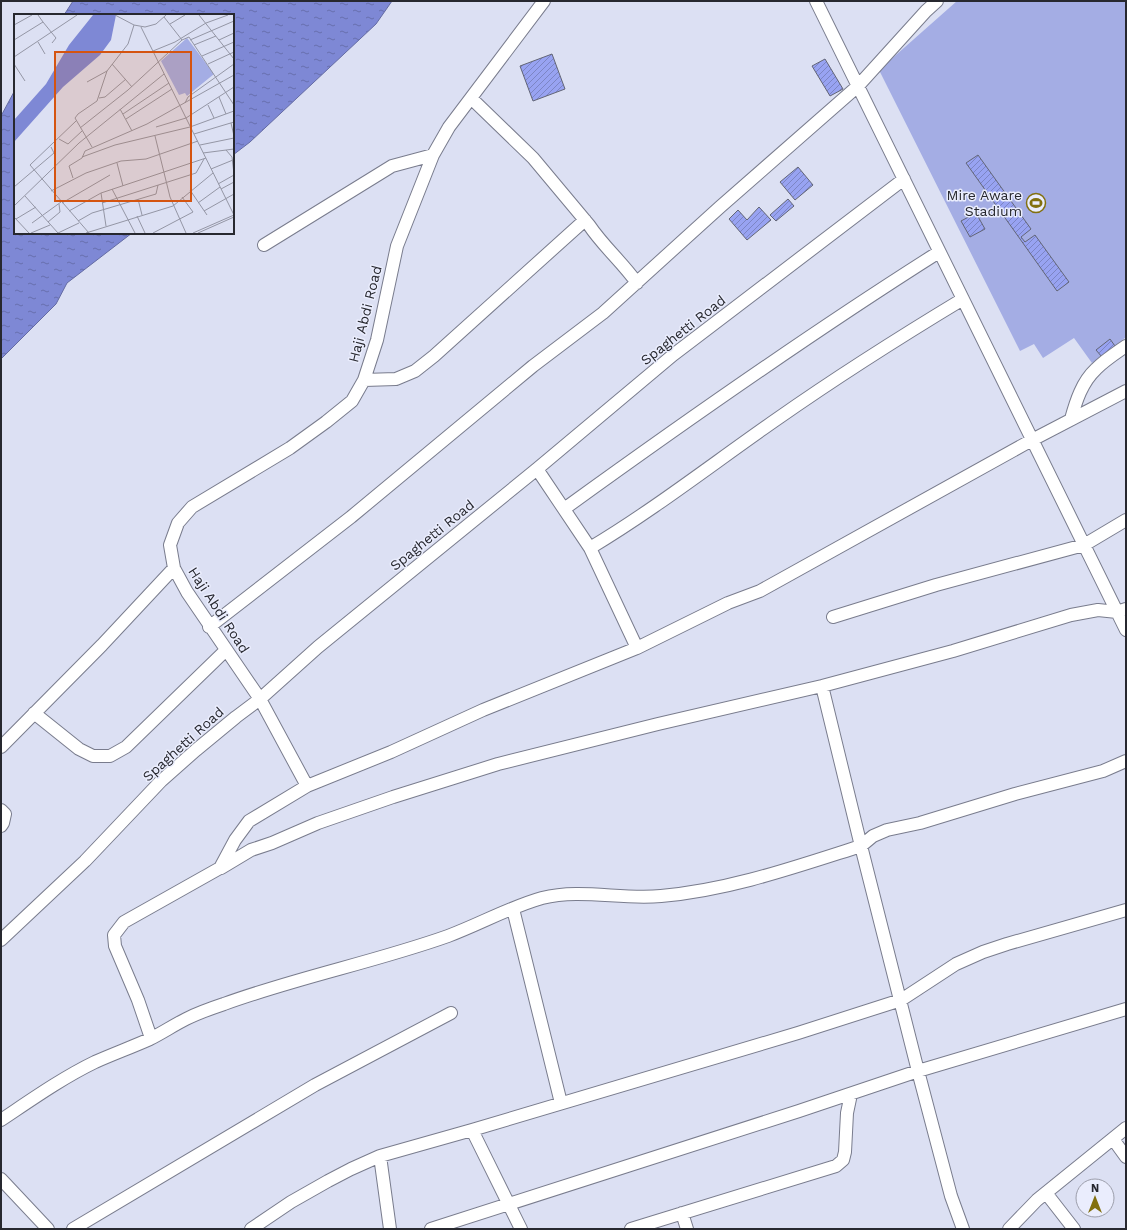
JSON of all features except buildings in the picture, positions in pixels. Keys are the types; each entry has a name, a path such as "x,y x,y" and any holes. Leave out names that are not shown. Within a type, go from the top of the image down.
{"street":[{"name":"Haji Abdi Road","path":"307,786 260,699 186,592 174,568 170,545 178,523 192,506 290,448 352,401 364,380 377,340 396,246 433,155 449,127 544,1"},
{"path":"816,1 1084,545 1121,610 1126,630"},
{"path":"210,627 351,517 527,371 603,313 720,207 858,86 926,11 937,1"},
{"path":"471,98 533,158 597,236 629,271 637,283"},
{"path":"264,245 392,166 433,155"},
{"name":"Spaghetti Road","path":"1,940 85,861 161,781 196,750 260,699 324,642 537,469 673,355 904,179"},
{"path":"364,380 396,379 415,371 434,356 584,220"},
{"path":"564,508 791,349 939,252"},
{"path":"590,548 622,529 778,418 901,337 963,299"},
{"path":"1071,419 1079,394 1086,380 1095,370 1126,346"},
{"path":"220,868 249,820 307,786 390,752 483,710 637,648 728,603 760,591 1032,440 1126,391"},
{"path":"537,469 590,548 637,648"},
{"path":"833,617 936,585 1084,545 1126,520"},
{"path":"1,747 102,645 174,568"},
{"path":"151,1038 138,1000 115,946 114,935 124,922 251,850 272,843 318,823 393,797 498,764 658,724 822,686 953,651 1071,615 1098,610 1121,610"},
{"path":"34,713 79,749 93,756 110,756 126,747 226,650"},
{"path":"822,686 918,1071 951,1196 963,1229"},
{"path":"1,1120 94,1062 151,1038 186,1019 224,1004 281,985 448,936 543,898 573,894 594,894 623,897 658,897 692,893 755,879 861,846 873,836 887,830 920,823 994,800 1103,771 1126,761"},
{"path":"1,810 5,814 1,826"},
{"path":"513,909 561,1103"},
{"path":"251,1229 291,1202 328,1181 350,1169 380,1156 798,1033 901,1000 956,964 984,952 1126,910"},
{"path":"431,1229 851,1094 918,1071 1126,1009"},
{"path":"73,1229 315,1085 451,1013"},
{"path":"631,1229 840,1164 843,1160 845,1152 847,1113 851,1094"},
{"path":"1009,1229 1037,1200 1126,1128"},
{"path":"472,1130 521,1229"},
{"path":"1113,1138 1126,1157"},
{"path":"380,1156 390,1229"},
{"path":"1,1179 48,1229"},
{"path":"1046,1194 1074,1229"},
{"path":"682,1213 687,1229"}],"shaded area":[{"name":"Mire Aware Stadium","path":"957,1 1126,1 1126,337 1102,357 1092,363 1074,338 1043,358 1034,344 1020,351 879,70"}],"water":[{"path":"73,1 392,1 376,24 250,142 234,154 234,14 65,14"},
{"path":"14,92 14,234 131,234 67,283 56,304 1,359 1,116"}],"place":[{"name":"Mire Aware Stadium","path":"1036,203"}]}
